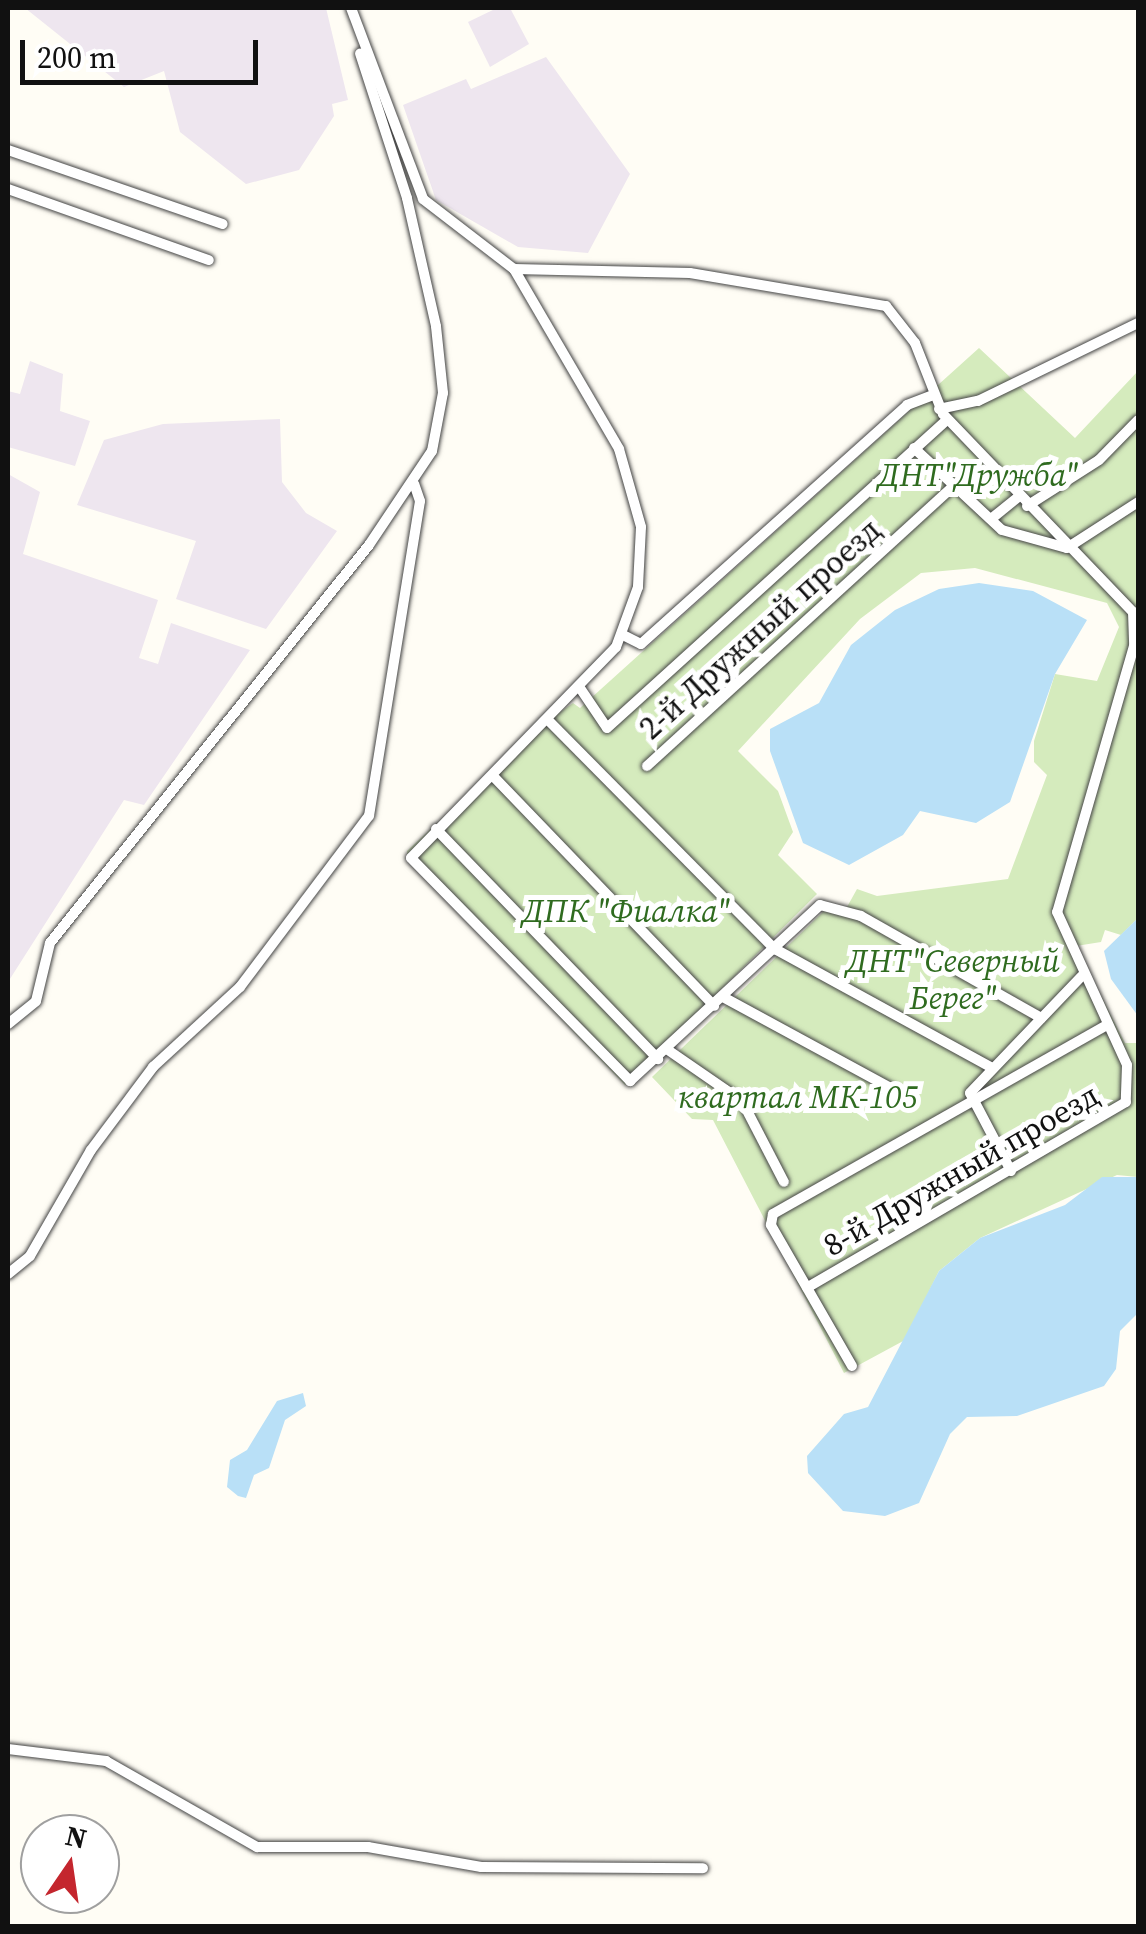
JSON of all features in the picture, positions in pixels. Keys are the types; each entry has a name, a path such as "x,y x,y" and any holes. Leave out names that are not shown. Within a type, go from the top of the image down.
{"street":[{"path":"8,1024 36,1001 50,943 414,484 440,425 441,358 407,198 350,8"},
{"path":"358,42 427,206 514,269 634,488 642,558 623,635 550,722 436,829 411,858 626,1079 637,1079 820,906 861,916 1041,1018"},
{"path":"8,150 223,224"},
{"path":"8,188 210,260"},
{"path":"514,269 690,273 876,301 915,342 933,395 947,420 1068,548 1130,605 1134,646 1057,904 1082,976 1106,1025 773,1214 771,1224 852,1366"},
{"path":"939,409 988,396 1138,323"},
{"path":"623,635 641,644 907,405 933,395"},
{"path":"580,688 606,728 947,420"},
{"path":"991,519 1099,460 1138,420"},
{"path":"914,448 951,488 1007,532 1068,548 1138,502"},
{"path":"8,1274 30,1256 92,1150 154,1067 240,987 370,816 420,502 414,484"},
{"name":"2-й Дружный проезд","path":"647,766 951,488"},
{"path":"550,722 775,949 992,1068"},
{"path":"492,776 714,1006"},
{"path":"436,829 658,1059"},
{"path":"1010,1171 971,1102 972,1089 1082,976"},
{"path":"723,997 900,1092"},
{"name":"8-й Дружный проезд","path":"807,1288 1119,1108 1130,1087 1106,1025"},
{"path":"668,1050 742,1101 784,1182"},
{"path":"8,1749 106,1760 257,1848 368,1848 481,1867 703,1868"}],"shaded area":[{"path":"25,8 326,8 348,100 332,104 334,116 299,170 246,184 180,132 164,71 124,87"},
{"path":"497,8 510,8 529,44 490,67 468,22"},
{"path":"546,57 630,174 588,253 518,247 436,200 403,105 466,79 471,89"},
{"path":"30,361 63,374 60,411 90,421 75,466 8,447 8,391 20,394"},
{"path":"280,419 282,482 306,513 337,531 266,629 176,599 196,541 77,505 104,440 163,424"},
{"path":"8,474 40,492 23,554 158,600 139,658 158,664 171,623 250,650 144,805 124,800 8,982"}],"green space":[{"path":"979,348 1075,438 1138,371 1138,918 1121,935 1105,930 1101,942 1076,946 1125,1043 1138,1043 1138,1177 1117,1175 980,1238 939,1271 905,1340 844,1373 713,1120 692,1119 652,1077 825,910 842,916 857,889 877,896 1008,879 1047,775 1034,762 1034,741 1055,674 1097,681 1119,627 1107,603 975,568 921,573 860,619 738,751 778,791 793,832 778,855 817,894 625,1085 407,859 407,851 546,722 573,703 580,708"}],"water":[{"path":"979,583 1033,591 1087,620 1055,674 1010,802 976,823 920,811 903,835 849,865 803,843 770,751 770,729 819,703 851,645 895,610 939,589"},
{"path":"1138,918 1138,1016 1111,979 1104,951"},
{"path":"1102,1177 1138,1177 1138,1313 1120,1331 1116,1369 1104,1386 1017,1416 967,1417 950,1434 919,1503 885,1516 843,1511 808,1473 807,1456 844,1414 868,1407 939,1271 980,1238 1065,1205"},
{"path":"303,1393 306,1406 285,1420 269,1468 254,1475 246,1498 238,1496 227,1487 230,1460 247,1450 277,1401"}],"park label":[{"name":"ДНТ\"Дружба\"","path":"978,475"},
{"name":"ДПК \"Фиалка\"","path":"626,911"},
{"name":"ДНТ\"Северный Берег\"","path":"953,980"},
{"name":"квартал МК-105","path":"798,1097"}]}
